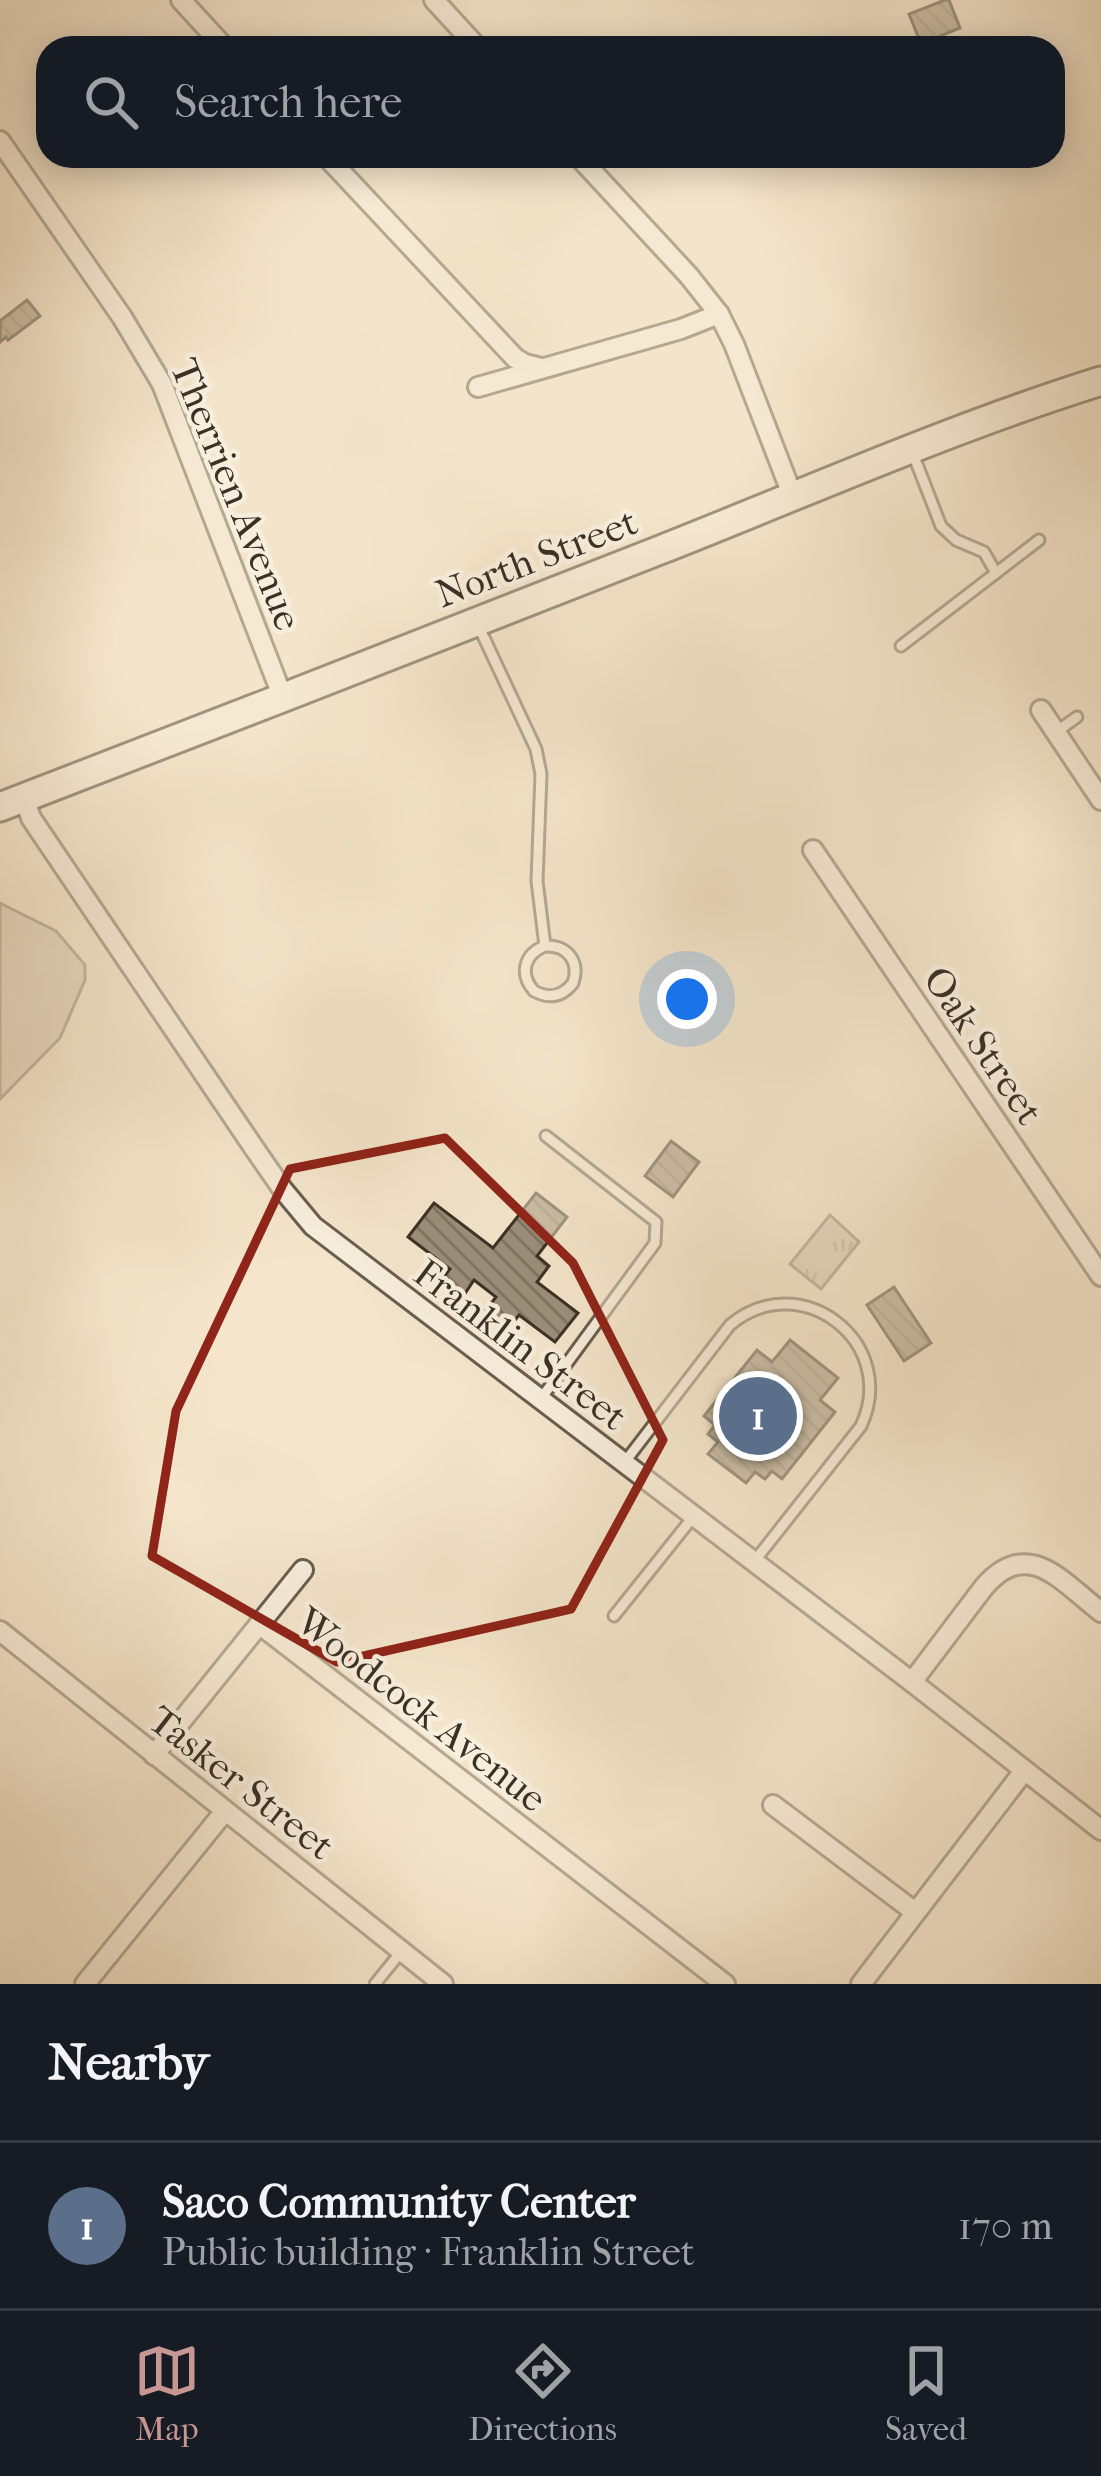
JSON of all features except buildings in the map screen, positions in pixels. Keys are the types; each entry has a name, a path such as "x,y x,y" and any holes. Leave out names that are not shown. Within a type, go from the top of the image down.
{"main road":[{"name":"North Street","path":"12,802 911,448 1101,381"}],"street":[{"path":"181,0 214,36"},
{"path":"434,0 467,36"},
{"name":"Therrien Avenue","path":"0,141 122,317 162,384 283,698"},
{"path":"337,168 515,358 542,368"},
{"path":"589,168 718,314 793,497"},
{"path":"478,387 718,314"},
{"path":"1041,710 1101,800"},
{"name":"Franklin Street","path":"12,802 31,818 235,1120 314,1226 1101,1830"},
{"name":"Oak Street","path":"813,850 1101,1276"},
{"path":"912,1682 984,1587 1013,1564 1041,1566 1101,1612"},
{"name":"Woodcock Avenue","path":"154,1755 303,1570"},
{"name":"Woodcock Avenue","path":"259,1624 724,1984"},
{"name":"Tasker Street","path":"0,1631 443,1984"},
{"path":"861,1984 1024,1771"},
{"path":"773,1804 915,1912"},
{"path":"86,1984 226,1811"}],"lane":[{"path":"911,448 941,526 984,552 996,573"},
{"path":"901,646 1040,540"},
{"path":"477,622 536,749 541,790 537,880 545,946"},
{"path":"1056,732 1077,717"},
{"path":"545,946 567,952 575,966 567,990 551,997 534,991 525,976 527,960 545,946"},
{"path":"540,1400 655,1244 656,1222 546,1136"},
{"path":"624,1463 741,1316 770,1305 796,1305 835,1319 854,1338 867,1364 866,1415 753,1563"},
{"path":"614,1616 692,1516"},
{"path":"375,1984 400,1952"}],"highlighted area":[{"path":"445,1138 573,1263 663,1440 571,1609 337,1662 152,1556 176,1411 290,1169"}],"green space":[{"path":"0,903 56,931 85,965 85,980 60,1038 0,1099"},
{"path":"830,1215 859,1242 821,1289 790,1264"}],"place":[{"name":"Saco Community Center","path":"758,1416"}]}
